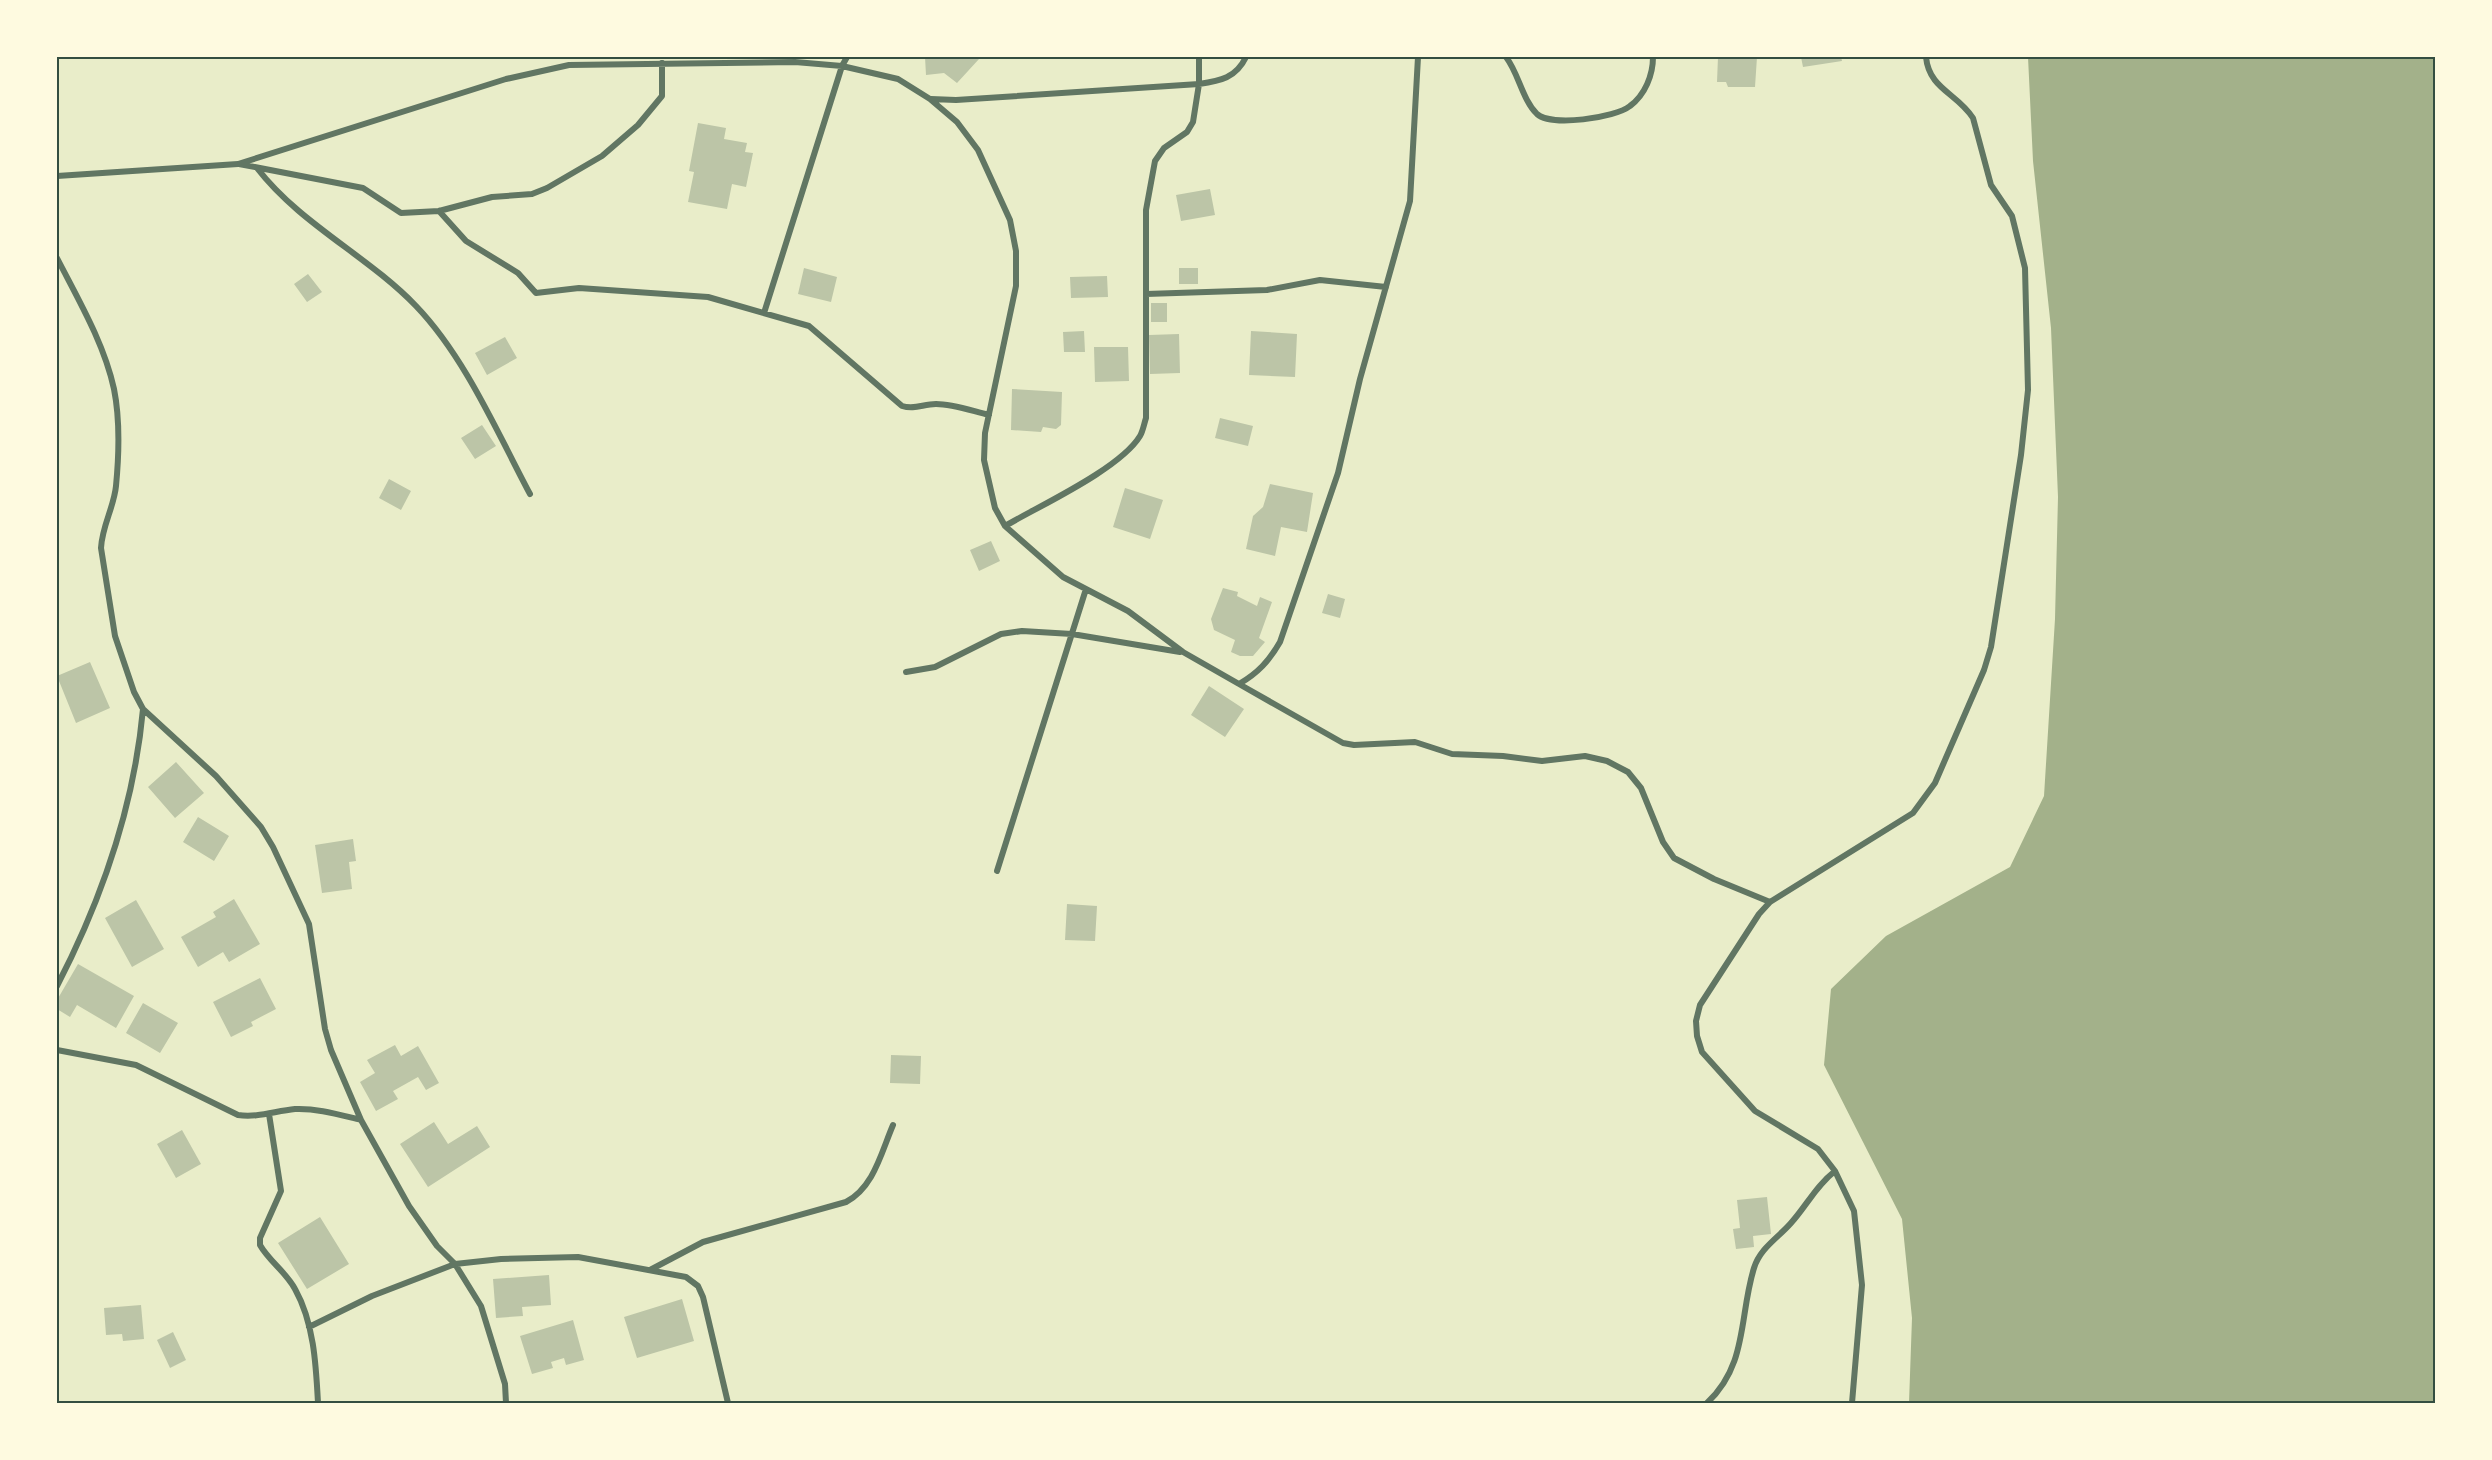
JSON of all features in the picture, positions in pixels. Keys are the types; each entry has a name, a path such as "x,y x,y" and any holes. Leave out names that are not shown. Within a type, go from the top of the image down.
{"street":[{"path":"764,313 842,66 847,57"},
{"path":"1005,526 1097,473 1126,452 1140,435 1146,418 1146,210 1155,161 1164,148 1191,128 1199,84 1198,57"},
{"path":"930,99 956,100 1199,84 1232,76 1240,68 1245,57"},
{"path":"1239,684 1255,674 1270,660 1280,642 1338,473 1360,379 1412,187 1418,57"},
{"path":"1506,57 1537,114 1548,121 1597,117 1631,106 1645,88 1653,57"},
{"path":"1852,1403 1861,1307 1860,1256 1854,1211 1836,1171 1818,1149 1755,1111 1702,1052 1697,1036 1696,1021 1700,1005 1759,914 1770,902 1912,813 1925,801 1984,670 1997,616 2028,390 2025,268 2012,216 1991,185 1973,118 1967,109 1931,78 1926,57"},
{"path":"57,176 238,164 538,71 569,65 741,62 842,66 898,79 930,99 957,122 978,150 1010,220 1016,251 1016,286 985,433 986,471 995,508 1005,526 1050,568 1128,611 1183,652 1343,743 1354,746 1415,742 1452,754 1503,756 1542,761 1585,756 1607,761 1628,772 1641,788 1663,842 1674,858 1714,879 1770,902"},
{"path":"238,164 363,188 401,213 439,211 492,197 532,194 547,188 602,156 638,125 662,96 662,63"},
{"path":"257,168 279,194 415,305 444,338 530,494"},
{"path":"439,211 466,241 518,273 536,293 579,288 708,297 809,326 902,406 911,409 934,404 945,405 989,415"},
{"path":"57,258 99,346 113,386 116,403 116,490 100,548 115,636 134,692 143,709 216,776 261,827 273,847 309,924 325,1029 361,1120 424,1229 455,1264 487,1320 505,1384 506,1403"},
{"path":"1146,294 1267,290 1320,280 1386,287"},
{"path":"997,871 1086,589"},
{"path":"906,672 951,661 1001,634 1042,631 1183,652"},
{"path":"57,986 85,931 109,868 139,751 143,709"},
{"path":"57,1050 136,1065 238,1115 269,1114 295,1109 361,1120"},
{"path":"269,1114 281,1191 260,1238 260,1245 295,1288 309,1327 318,1403"},
{"path":"649,1270 703,1242 846,1202 860,1194 868,1183 893,1125"},
{"path":"1707,1403 1716,1394 1735,1362 1745,1321 1753,1269 1759,1255 1794,1219 1814,1191 1836,1171"},
{"path":"309,1327 372,1296 455,1264 501,1259 578,1257 686,1277 698,1286 707,1311 728,1403"}],"shaded area":[{"path":"2028,57 2435,57 2435,1403 1909,1403 1912,1318 1902,1219 1824,1065 1831,989 1886,936 2010,867 2044,796 2055,619 2058,497 2051,328 2033,161"}],"building":[{"path":"925,57 978,57 979,59 957,83 944,73 926,75"},
{"path":"1718,57 1757,57 1755,87 1728,87 1726,82 1717,82"},
{"path":"1801,57 1841,57 1842,61 1803,67"},
{"path":"698,123 726,128 724,139 747,143 745,152 753,153 746,187 732,184 727,209 688,202 694,172 689,171"},
{"path":"1210,189 1215,215 1181,221 1176,195"},
{"path":"804,268 837,277 831,302 798,294"},
{"path":"1179,268 1198,268 1198,284 1179,284"},
{"path":"308,274 322,292 307,302 294,284"},
{"path":"1107,276 1108,297 1071,298 1070,277"},
{"path":"1151,303 1167,303 1167,322 1151,322"},
{"path":"1084,331 1085,352 1064,352 1063,332"},
{"path":"1251,331 1297,334 1295,377 1249,375"},
{"path":"1179,334 1180,373 1150,374 1149,335"},
{"path":"505,337 517,358 487,375 475,353"},
{"path":"1094,347 1128,347 1129,381 1095,382"},
{"path":"1012,389 1062,392 1061,425 1056,429 1043,427 1041,432 1011,430"},
{"path":"1220,418 1253,426 1248,446 1215,438"},
{"path":"482,425 496,446 475,459 461,438"},
{"path":"389,479 411,491 401,510 379,498"},
{"path":"1270,484 1313,493 1307,532 1281,527 1275,556 1246,549 1253,516 1263,507"},
{"path":"1125,488 1163,500 1150,539 1113,527"},
{"path":"991,541 1000,561 979,571 970,550"},
{"path":"1223,588 1238,592 1237,596 1257,606 1260,597 1272,602 1259,638 1265,642 1253,656 1240,656 1231,652 1235,640 1214,630 1211,619"},
{"path":"1328,594 1345,599 1340,618 1322,613"},
{"path":"90,662 110,708 76,723 57,676"},
{"path":"1209,686 1244,709 1225,737 1191,715"},
{"path":"176,762 204,793 175,818 148,787"},
{"path":"198,817 229,836 214,861 183,842"},
{"path":"353,839 356,861 349,862 352,889 322,893 315,845"},
{"path":"234,899 260,944 229,962 223,952 198,967 181,937 216,917 213,912"},
{"path":"136,900 164,949 132,967 105,918"},
{"path":"1067,904 1097,906 1095,941 1065,940"},
{"path":"78,964 134,996 116,1028 77,1005 70,1017 57,1009 57,1000"},
{"path":"260,978 276,1009 251,1022 253,1026 231,1037 213,1002"},
{"path":"143,1003 178,1023 160,1053 126,1033"},
{"path":"395,1045 401,1056 418,1046 439,1083 426,1090 418,1077 393,1091 398,1099 376,1111 360,1082 375,1073 367,1060"},
{"path":"891,1055 921,1056 920,1084 890,1083"},
{"path":"434,1122 448,1144 477,1126 490,1147 428,1187 400,1144"},
{"path":"182,1130 201,1164 176,1178 157,1144"},
{"path":"1767,1197 1771,1234 1753,1236 1754,1247 1736,1249 1733,1229 1740,1228 1737,1200"},
{"path":"320,1217 349,1264 307,1289 278,1243"},
{"path":"549,1275 551,1305 522,1307 523,1316 496,1318 493,1279"},
{"path":"682,1299 694,1341 637,1358 624,1317"},
{"path":"141,1305 144,1339 123,1341 122,1334 106,1335 104,1308"},
{"path":"573,1320 584,1360 566,1365 564,1358 551,1362 553,1368 532,1374 520,1336"},
{"path":"173,1332 186,1360 170,1368 157,1340"}]}
